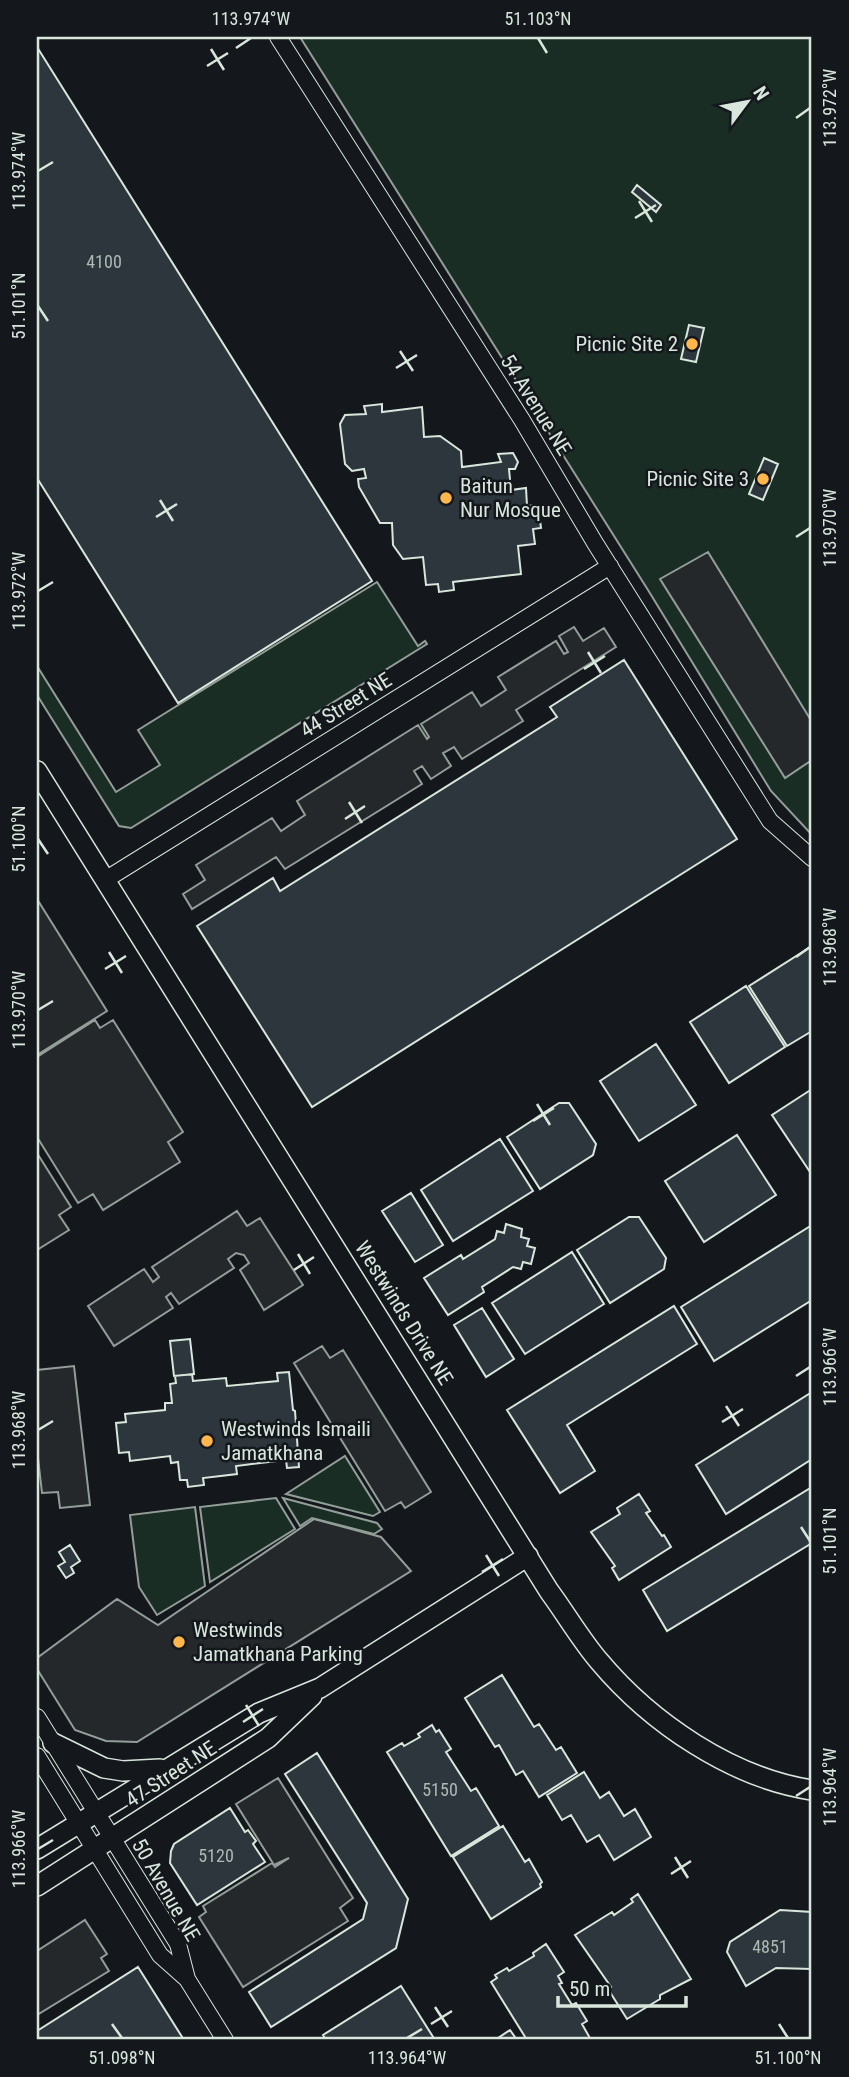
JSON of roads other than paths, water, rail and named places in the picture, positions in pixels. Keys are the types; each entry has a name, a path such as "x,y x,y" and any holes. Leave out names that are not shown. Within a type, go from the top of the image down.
{"street":[{"name":"54 Avenue NE","path":"278,37 522,420 770,821 812,858"},
{"name":"44 Street NE","path":"105,880 610,566"},
{"name":"Westwinds Drive NE","path":"37,771 549,1591 597,1659 641,1705 673,1729 735,1767 784,1786 812,1790"},
{"name":"47 Street NE","path":"37,1849 95,1811 259,1713 320,1688 528,1556"},
{"name":"47 Street NE","path":"37,1886 268,1738 320,1688"},
{"name":"50 Avenue NE","path":"37,1717 95,1811 104,1844 160,1955 187,1979 225,2040"},
{"path":"53,1744 104,1768 123,1771 165,1769"},
{"name":"50 Avenue NE","path":"37,1756 78,1822 104,1844"}],"place":[{"name":"Picnic Site 2","path":"692,344"},
{"name":"Picnic Site 3","path":"763,479"},
{"name":"Baitun Nur Mosque","path":"446,498"},
{"name":"Westwinds Ismaili Jamatkhana","path":"207,1441"},
{"name":"Westwinds Jamatkhana Parking","path":"179,1642"}]}
